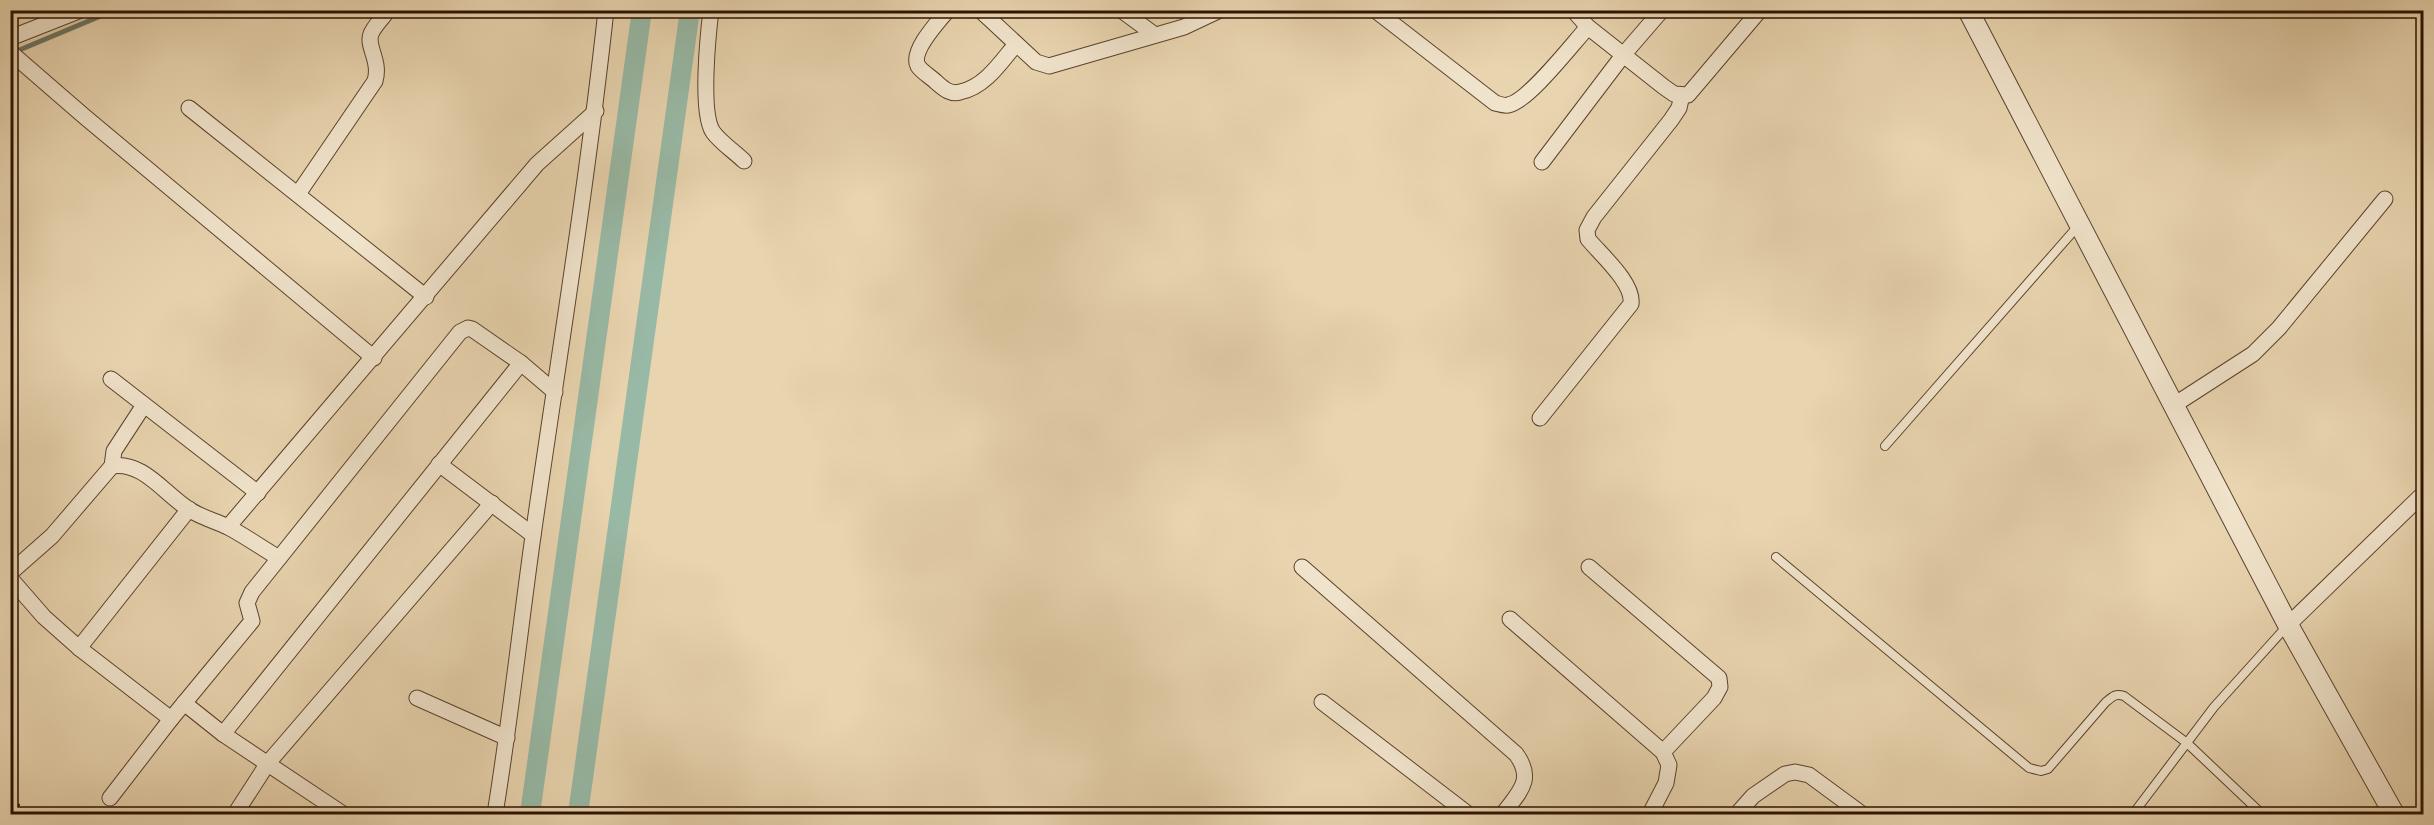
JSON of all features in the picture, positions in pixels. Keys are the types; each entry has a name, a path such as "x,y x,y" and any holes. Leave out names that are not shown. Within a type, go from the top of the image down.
{"street":[{"path":"10,38 81,10"},
{"path":"298,194 375,81 377,63 369,40 388,10"},
{"path":"495,814 533,535 596,111 606,10"},
{"path":"711,10 706,90 707,112 712,131 744,161"},
{"path":"948,10 927,36 919,51 917,62 919,68 947,91 958,93 983,81 1016,44"},
{"path":"980,10 1036,62 1049,66 1184,27 1220,10"},
{"path":"1121,10 1155,35"},
{"path":"1375,10 1495,103 1508,106 1539,82 1588,27"},
{"path":"1573,10 1588,27 1674,94 1682,95 1688,95 1695,88 1760,10"},
{"path":"1542,162 1624,54 1662,10"},
{"path":"1968,10 2288,625 2394,814"},
{"path":"10,52 374,358"},
{"path":"1540,418 1631,304 1632,295 1625,282 1588,239 1587,230 1594,217 1671,120 1679,108 1682,95"},
{"path":"189,108 426,297"},
{"path":"228,527 537,164 596,111"},
{"path":"2174,405 2253,354 2385,199"},
{"path":"110,798 171,719 252,621 248,599 460,332 468,328 472,329 521,363 555,392"},
{"path":"223,734 521,363"},
{"path":"111,379 258,493"},
{"path":"10,573 52,536 112,466 114,451 144,405"},
{"path":"112,466 122,464 136,469 189,510 228,527 279,558"},
{"path":"439,464 533,535"},
{"path":"2288,625 2424,493"},
{"path":"235,814 268,763 492,503"},
{"path":"79,648 189,510"},
{"path":"1302,567 1516,754 1523,763 1526,774 1523,786 1503,814"},
{"path":"1589,567 1719,678 1720,687 1714,698 1663,752"},
{"path":"10,578 44,617 79,648 171,719"},
{"path":"1510,619 1663,752 1669,765 1666,783 1650,814"},
{"path":"417,698 507,738"},
{"path":"1322,702 1468,814"},
{"path":"184,703 223,734 343,814"},
{"path":"1737,814 1753,796 1785,774 1796,772 1809,775 1862,814"}],"lane":[{"path":"1885,446 2079,225"},
{"path":"1776,557 2034,770 2048,769 2114,695 2124,696 2187,743 2262,814"},
{"path":"2133,814 2214,707 2288,625"}],"waterway":[{"path":"17,51 115,10"},
{"path":"530,814 642,10"},
{"path":"578,814 690,10"}],"railway":[{"path":"10,803 40,814"}]}
